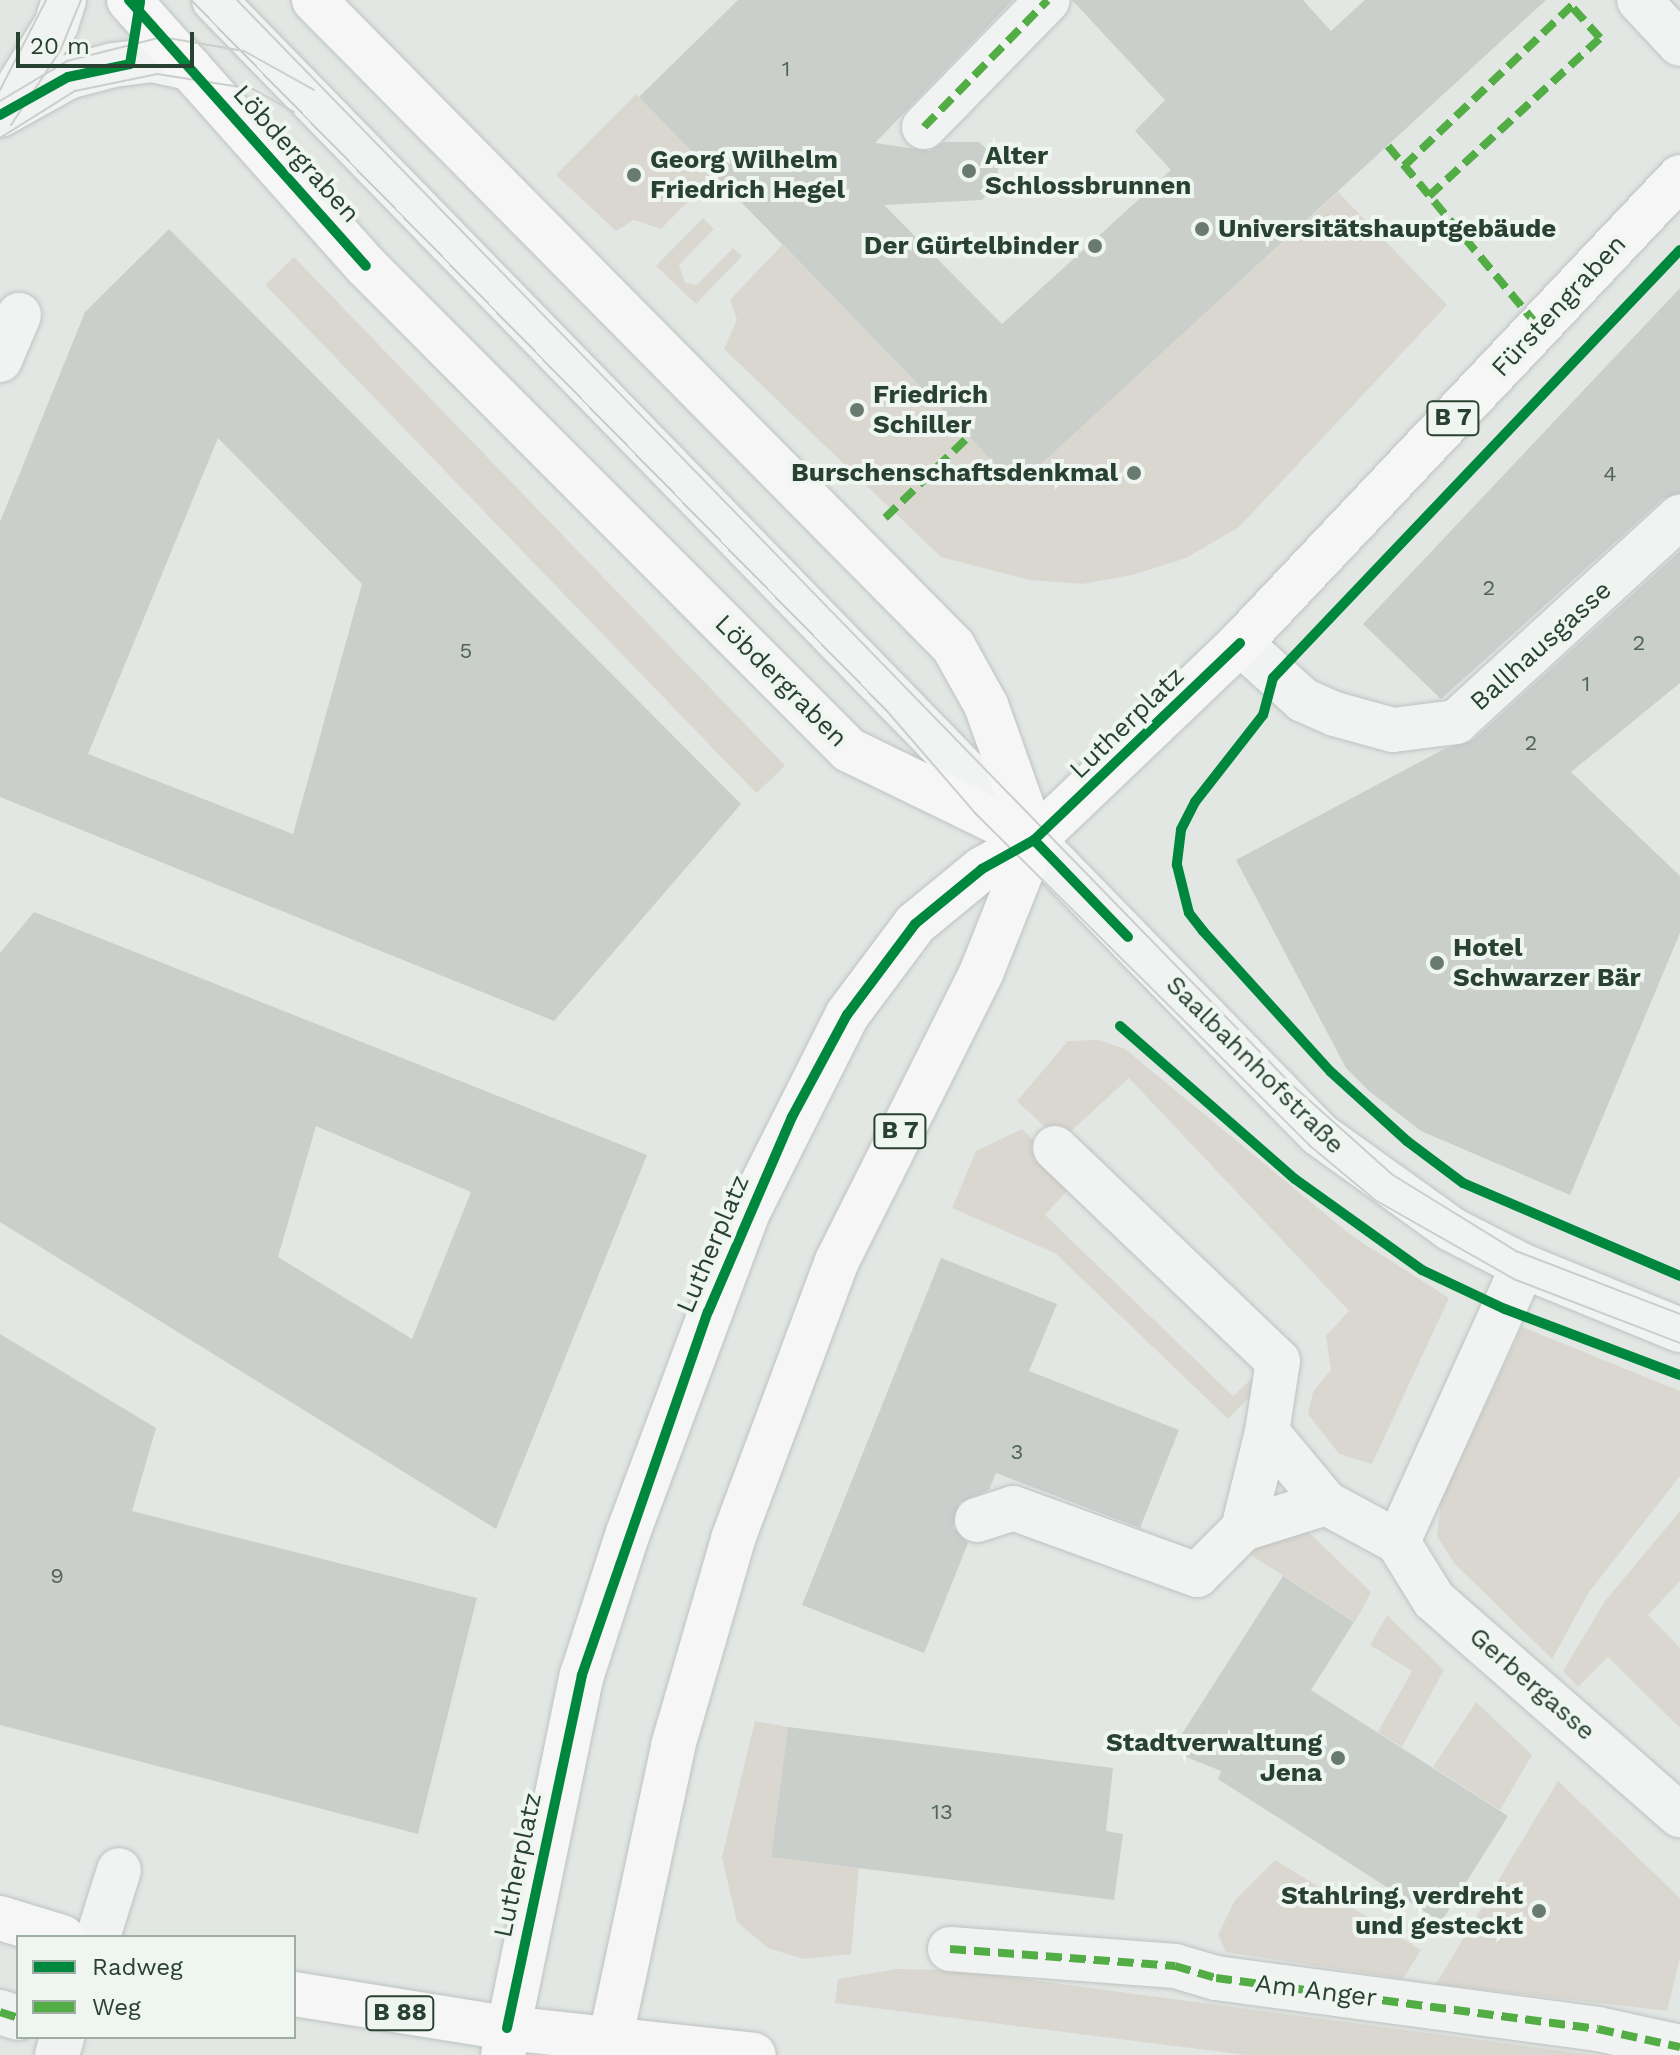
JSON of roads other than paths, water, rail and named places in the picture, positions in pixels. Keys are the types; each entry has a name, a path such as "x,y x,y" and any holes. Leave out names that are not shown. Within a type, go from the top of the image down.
{"main road":[{"name":"Löbdergraben","path":"129,0 366,266 849,750 1034,840"},
{"path":"314,0 953,646 986,705 1034,840"},
{"name":"Fürstengraben","path":"1240,643 1680,177"},
{"name":"Lutherplatz","path":"505,2041 582,1675 628,1533 747,1214 833,1041 883,962 952,890 1034,840 1240,643"},
{"name":"Lutherplatz","path":"609,2048 673,1746 733,1539 837,1261 982,971 1034,840"},
{"path":"0,1918 55,1935"},
{"name":"B 88","path":"296,1994 505,2041 754,2055"}],"street":[{"path":"0,114 56,25 64,0"},
{"name":"Saalbahnhofstraße","path":"214,0 1319,1134 1397,1194 1523,1266 1680,1330"},
{"path":"924,127 1048,0"},
{"path":"1639,0 1680,44"},
{"path":"0,114 68,77 113,65 152,60 190,68"},
{"path":"0,360 19,315"},
{"name":"Ballhausgasse","path":"1240,643 1303,700 1335,714 1393,730 1456,722 1680,517"},
{"path":"1055,1148 1278,1361 1267,1432 1243,1529"},
{"path":"1398,1542 1523,1266"},
{"name":"Gerbergasse","path":"1267,1432 1326,1503 1398,1542 1434,1600 1673,1796"},
{"path":"977,1520 1013,1508 1197,1575 1243,1529 1326,1503"},
{"path":"99,1935 119,1870"},
{"name":"Am Anger","path":"950,1949 1175,1966 1216,1978 1598,2029 1680,2047"}],"tram line":[{"path":"0,90 46,0"},
{"path":"11,125 60,51 81,0"},
{"path":"191,0 887,711 975,813 1309,1145 1375,1200 1516,1280 1680,1343"},
{"path":"237,0 1290,1083 1393,1175 1516,1251 1680,1314"},
{"path":"0,101 67,61 162,37 244,51 314,90"},
{"path":"0,138 75,91 157,74 253,89 294,112"}],"place":[{"name":"Alter Schlossbrunnen","path":"969,171"},
{"name":"Georg Wilhelm Friedrich Hegel","path":"634,175"},
{"name":"Universitätshauptgebäude","path":"1202,229"},
{"name":"Der Gürtelbinder","path":"1095,246"},
{"name":"Friedrich Schiller","path":"857,410"},
{"name":"Burschenschaftsdenkmal","path":"1134,473"},
{"name":"Hotel Schwarzer Bär","path":"1437,963"},
{"name":"Stadtverwaltung Jena","path":"1338,1758"},
{"name":"Stahlring, verdreht und gesteckt","path":"1539,1911"}]}
